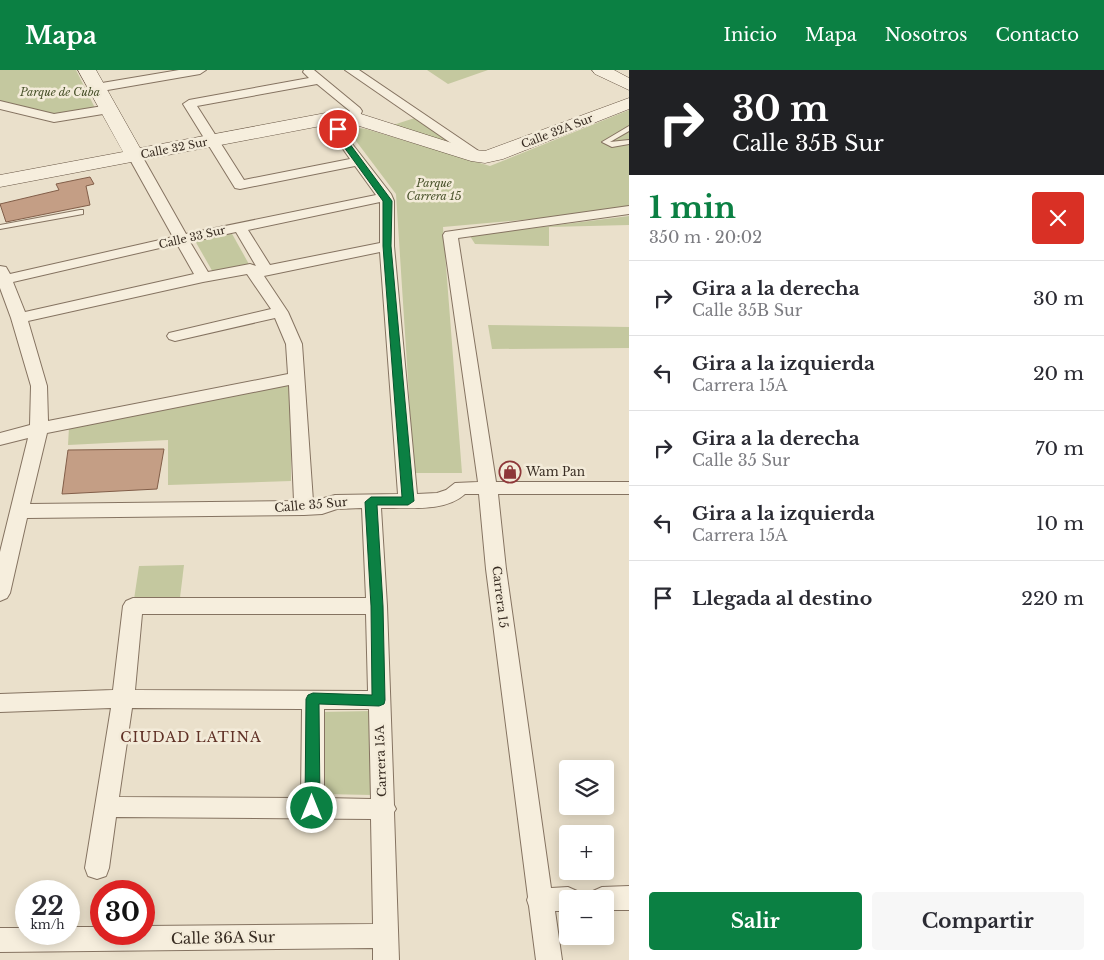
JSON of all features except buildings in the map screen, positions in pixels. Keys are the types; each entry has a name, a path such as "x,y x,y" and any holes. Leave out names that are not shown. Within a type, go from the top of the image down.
{"street":[{"path":"87,70 203,277"},
{"path":"96,88 200,70"},
{"path":"306,70 356,111 348,118 338,132 386,196 387,246 408,501"},
{"path":"351,70 482,157"},
{"path":"601,70 629,85"},
{"path":"318,80 189,104 240,185 359,161"},
{"name":"Calle 32A Sur","path":"482,157 496,155 629,104"},
{"path":"0,105 54,118 109,109"},
{"path":"348,118 482,157"},
{"name":"Calle 32 Sur","path":"3,181 309,121 348,118"},
{"name":"Calle 33 Sur","path":"2,277 386,196"},
{"name":"Carrera 15","path":"549,960 539,900 488,488 450,234 629,210"},
{"path":"239,226 294,344 304,508"},
{"path":"19,318 203,277 250,269 261,272 387,246"},
{"path":"0,593 39,429 39,386 19,318 2,277"},
{"path":"175,336 280,312"},
{"path":"0,439 39,429 297,378"},
{"name":"Calle 35 Sur","path":"19,511 304,508 322,507 335,502 438,500 454,495 461,488 629,488"},
{"name":"Carrera 15A","path":"371,502 377,606 384,809 386,948"},
{"path":"97,868 122,698 133,606 377,606"},
{"path":"0,703 122,698 379,700"},
{"path":"312,808 313,699"},
{"path":"107,807 384,809"},
{"path":"614,899 629,898"},
{"path":"539,900 559,899"},
{"name":"Calle 36A Sur","path":"0,940 386,948"}],"lane":[{"path":"629,128 605,142 612,145 629,142"},
{"path":"0,227 80,212"}],"green space":[{"name":"Parque de Cuba","path":"0,70 76,70 95,108 57,115 0,102"},
{"path":"427,70 488,70 448,84"},
{"name":"Parque Carrera 15","path":"629,110 629,206 566,216 443,227 462,473 414,473 396,194 350,133 359,128 366,129 490,166"},
{"path":"421,116 463,147 393,125"},
{"path":"629,216 629,225 549,227 549,246 475,244 470,236"},
{"path":"231,232 250,266 214,274 194,239"},
{"path":"488,325 629,327 629,348 492,349"},
{"path":"291,385 291,481 168,485 168,440 68,445 69,427"},
{"path":"184,565 179,606 133,606 139,566"},
{"path":"372,711 372,795 323,794 320,712"}],"place":[{"name":"Wam Pan","path":"510,472"}],"district":[{"name":"CIUDAD LATINA","path":"191,737"}],"route":[{"path":"312,808 313,699 379,700 377,606 371,502 408,501 387,246 387,201 386,196 340,136 338,129"}]}
